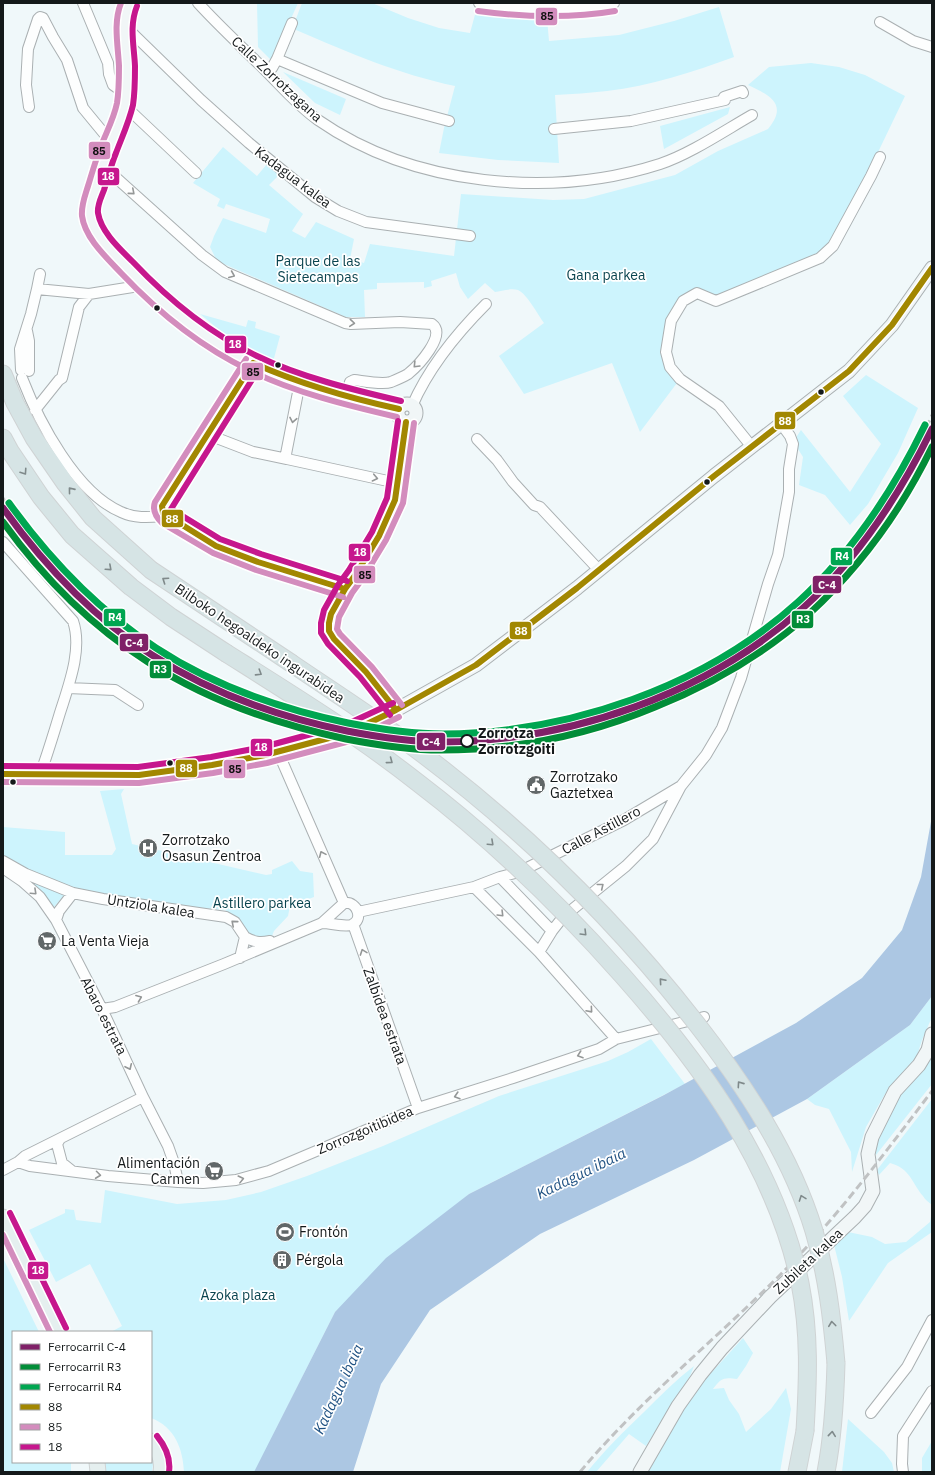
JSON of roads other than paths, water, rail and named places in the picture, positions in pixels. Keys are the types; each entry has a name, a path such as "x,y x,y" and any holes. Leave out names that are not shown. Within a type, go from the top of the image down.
{"highway":[{"name":"Bilboko hegoaldeko ingurabidea","path":"3,374 15,403 34,438 64,483 93,518 151,570 291,662 423,754 524,837 574,884 617,930 671,992 710,1041 751,1099 778,1146 798,1189 814,1230 827,1284 836,1363 835,1404 826,1472"},
{"name":"Bilboko hegoaldeko ingurabidea","path":"3,438 41,497 72,535 131,587 171,617 323,714 373,749 418,782 481,834 545,893 593,942 645,1001 690,1058 724,1107 749,1147 772,1193 800,1282 807,1334 808,1375 804,1431 797,1472"}],"main road":[{"path":"3,1217 59,1331"},
{"path":"152,1442 157,1447 161,1457 161,1472"}],"street":[{"path":"83,3 108,62 109,74 113,85 125,100 196,174"},
{"path":"130,3 127,8 125,26 127,66 125,100 102,166 90,208 92,220 108,247 145,285 187,321 214,341 253,363 300,382 346,396 399,409"},
{"name":"Calle Zorrotzagana","path":"198,3 316,119 369,149 416,166 466,178 512,182 573,182 630,172 661,163 682,154 752,115"},
{"path":"479,3 544,9 581,8 614,3"},
{"path":"29,107 26,85 28,48 40,17 43,18 67,60 83,108 111,142"},
{"path":"880,22 913,41 932,47"},
{"path":"272,68 278,59 292,23"},
{"name":"Kadagua kalea","path":"125,26 201,100 249,143 315,197 338,211 366,222 470,236"},
{"path":"278,59 382,103 448,120"},
{"path":"554,129 639,119 725,100 724,97 742,91 743,93"},
{"path":"752,447 719,406 680,379 670,367 666,352 671,321 682,301 697,292 716,301 820,258 833,246 880,157"},
{"path":"102,166 202,255 225,272 345,323 400,322 432,324 434,326 437,333 435,342 418,365 407,375 389,383 354,380 350,382 346,396"},
{"path":"3,774 139,775 212,765 278,752 348,733 396,710 476,665 599,570 849,371 892,325 932,268"},
{"path":"40,274 20,349 24,373 34,410 70,468 97,497 108,506 122,513 139,517 166,516"},
{"path":"37,288 89,294 145,285"},
{"path":"34,410 62,378 79,307 89,294"},
{"path":"412,406 420,387 437,362 468,322 486,304"},
{"path":"253,363 162,506 163,513 223,548 258,562 345,589"},
{"path":"287,459 286,454 300,382"},
{"path":"408,404 412,406 416,414 414,419 411,422 402,421 398,413 399,409 403,405 408,404"},
{"path":"396,710 366,672 334,638 329,631 329,623 331,614 345,589 380,536 395,500 406,422"},
{"path":"539,952 562,917 626,866 653,839 682,786 706,755 722,728 741,678 768,584 778,555 789,492 789,469 793,444 790,436 782,425"},
{"path":"214,437 253,452 398,483"},
{"path":"477,439 497,460 534,506 540,507 599,570"},
{"path":"3,542 72,621 75,628 76,648 72,674 40,775"},
{"path":"68,688 115,690 138,705"},
{"path":"278,752 344,903"},
{"name":"Calle Astillero","path":"500,877 519,872 624,820 682,786"},
{"name":"Untziola kalea","path":"3,861 26,874 73,893 226,918 235,922 245,937"},
{"name":"Abaro estrata","path":"3,868 22,880 40,897 56,920 102,1009 143,1097 168,1146 174,1163 178,1182"},
{"path":"358,912 474,887 500,877 552,931"},
{"path":"474,887 539,952 616,1039"},
{"path":"56,920 59,911 73,893"},
{"path":"102,1009 115,1007 240,958 322,923 344,903 354,905 358,912 357,918 353,924 322,923"},
{"name":"Zalbidea estrata","path":"353,924 418,1108"},
{"path":"240,958 245,937 254,942 286,938"},
{"name":"Zorrozgoitibidea","path":"18,1162 30,1166 178,1182 203,1184 236,1180 269,1171 418,1108 592,1051 616,1039 704,1017"},
{"name":"Zubileta kalea","path":"640,1472 678,1406 700,1375 770,1297 865,1206 873,1191 868,1154 872,1137 895,1092 919,1065 928,1050 932,1034"},
{"path":"3,1170 18,1162 25,1156 143,1097"},
{"path":"60,1139 57,1144 62,1163 72,1171"},
{"path":"871,1413 907,1366 932,1320"},
{"path":"903,1472 903,1436 932,1392"}],"water":[{"name":"Kadagua ibaia","path":"932,816 932,996 910,1025 807,1099 694,1160 540,1234 430,1310 381,1384 353,1472 254,1472 335,1312 386,1258 469,1194 664,1095 796,1023 862,978 902,930 921,877"}],"railway":[{"path":"157,500 235,377"},
{"path":"3,498 32,539 66,577 102,611 142,641 185,667 230,689 277,707 325,720 365,729 406,735 433,737 479,736 526,730 573,721 619,707 664,690 707,669 747,645 784,617 817,587 861,537 904,474 932,415"},
{"path":"580,1472 652,1395 801,1254 859,1186 932,1091"}],"rail line":[{"name":"R4","path":"9,503 58,564 76,583 114,617 156,648 201,674 225,685 273,703 298,711 348,723 419,733 443,734 491,732 538,725 586,714 632,700 678,681 721,658 761,632 798,602 837,563 870,520 885,497 913,450 925,425"},
{"name":"C-4","path":"3,508 52,570 70,589 109,624 130,640 174,669 221,692 296,719 347,731 419,741 443,742 491,739 540,733 588,722 635,707 681,688 724,665 765,638 803,608 823,589 860,547 906,478 932,429"},
{"name":"R3","path":"3,522 51,581 107,633 127,648 171,676 219,700 243,710 294,726 369,743 429,750 496,747 523,744 577,733 630,717 696,689 736,667 774,642 809,614 846,577 893,515 932,447"}],"place":[{"name":"Zorrotza Zorrotzgoiti","path":"467,741"},
{"name":"Zorrotzako Gaztetxea","path":"536,785"},
{"name":"Zorrotzako Osasun Zentroa","path":"148,848"},
{"name":"La Venta Vieja","path":"47,941"},
{"name":"Alimentación Carmen","path":"214,1171"},
{"name":"Frontón","path":"285,1232"},
{"name":"Pérgola","path":"282,1260"}],"park label":[{"name":"Parque de las Sietecampas","path":"318,270"},
{"name":"Gana parkea","path":"606,275"},
{"name":"Astillero parkea","path":"262,903"},
{"name":"Azoka plaza","path":"238,1295"}]}
